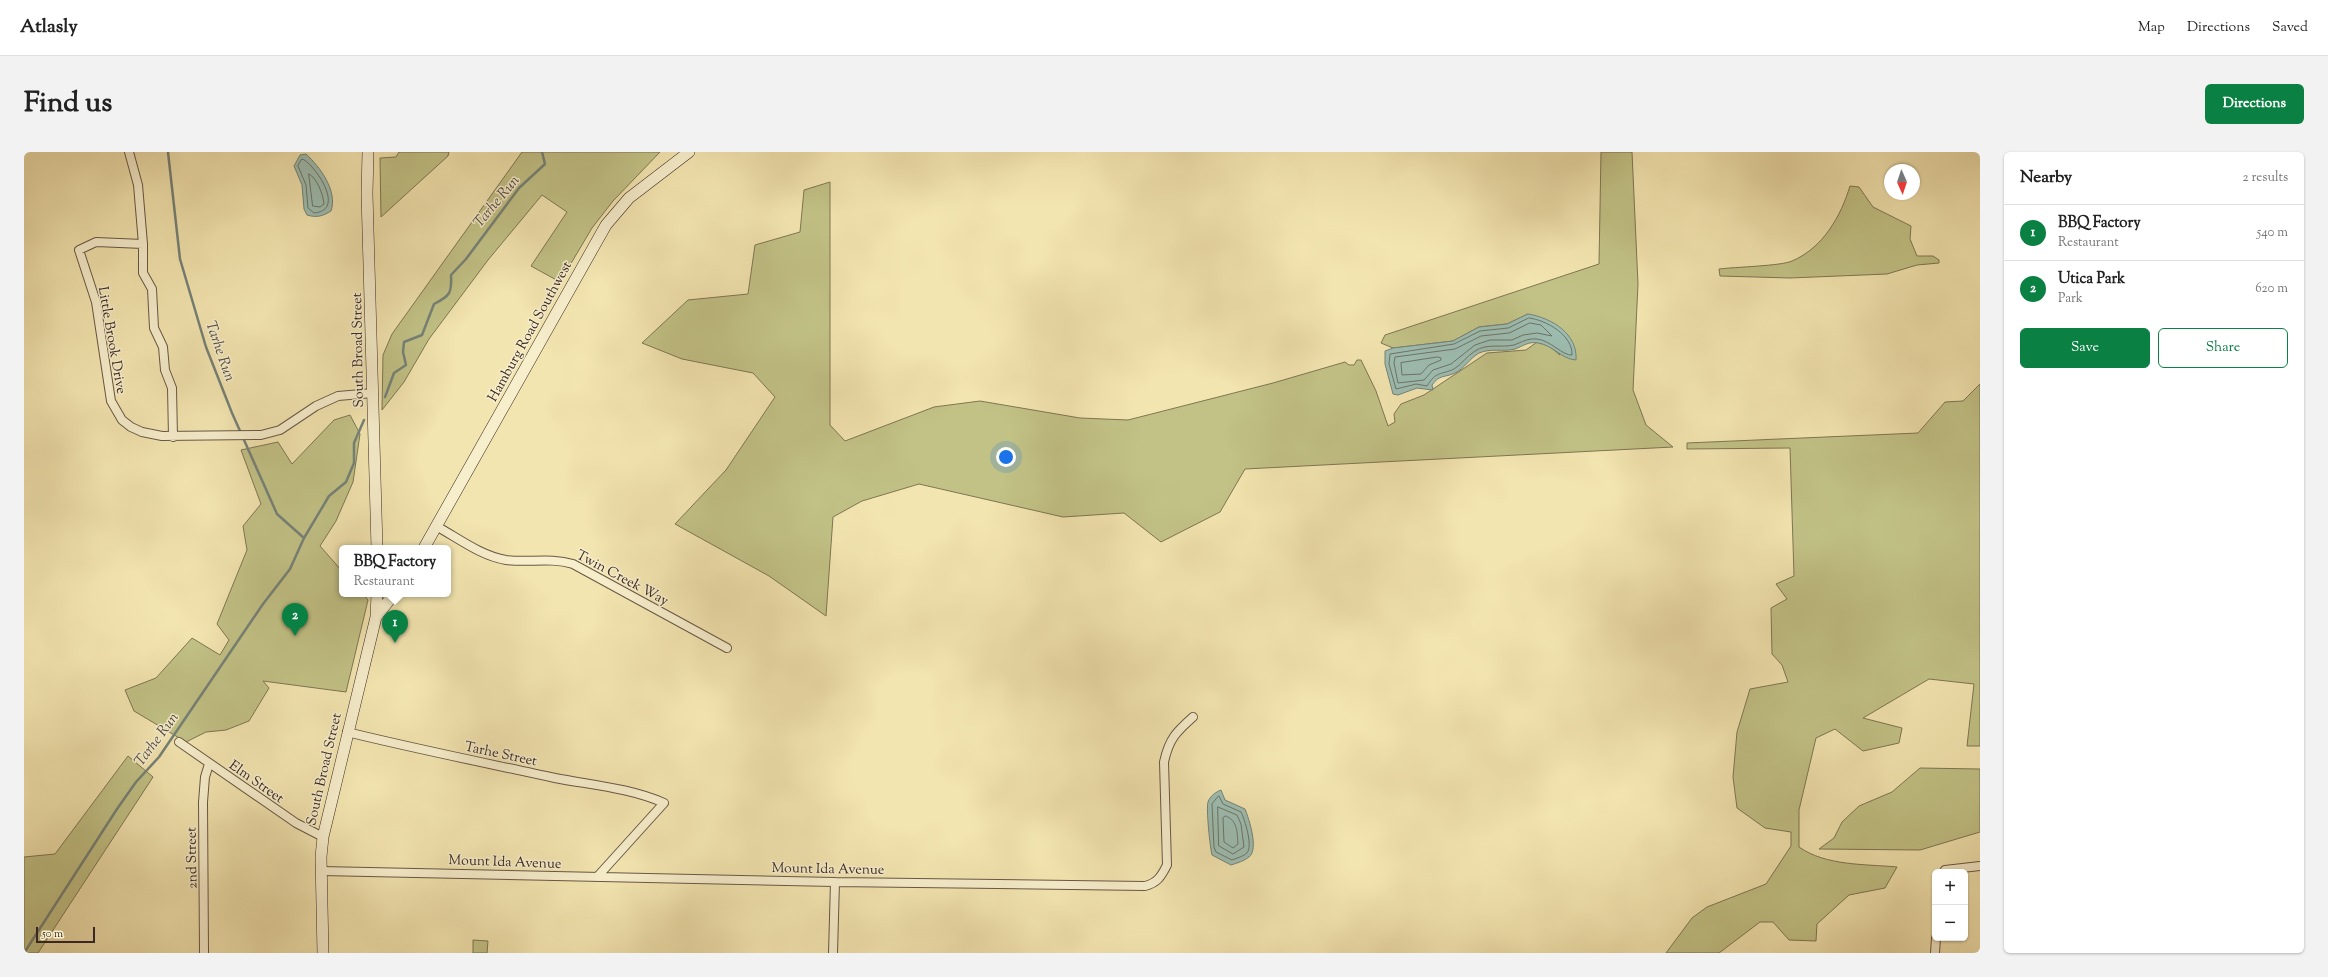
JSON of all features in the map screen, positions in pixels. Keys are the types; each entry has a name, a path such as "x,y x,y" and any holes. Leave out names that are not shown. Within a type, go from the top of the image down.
{"street":[{"path":"129,152 138,185 144,272 152,289 154,328 163,347 165,370 172,388 173,437"},
{"name":"South Broad Street","path":"368,152 367,194 377,545"},
{"name":"Hamburg Road Southwest","path":"426,545 606,225 634,193 688,152"},
{"name":"Little Brook Drive","path":"143,244 96,242 79,250 96,302 108,390 115,411 131,427 142,432 173,437 271,434 287,427 328,400 338,396 373,393"},
{"name":"Twin Creek Way","path":"436,526 499,558 556,560 573,564 726,648"},
{"name":"South Broad Street","path":"323,953 321,871 322,837 376,617 377,597"},
{"path":"376,617 392,597"},
{"name":"Mount Ida Avenue","path":"321,871 835,882 1145,886 1155,883 1162,876 1167,865 1164,762 1168,747 1174,735 1193,717"},
{"name":"Tarhe Street","path":"347,732 650,797 664,802 598,876"},
{"name":"Elm Street","path":"179,742 296,823 322,837"},
{"name":"2nd Street","path":"204,953 203,802 205,777 209,764"},
{"path":"1959,869 1980,866"},
{"path":"833,953 835,882"},
{"path":"1935,953 1936,941"}],"green space":[{"path":"399,152 449,152 448,156 381,217 380,158 396,157"},
{"path":"522,152 660,152 613,201 592,228 560,282 531,266 567,212 542,195 488,260 429,339 404,382 382,410 383,355 392,334"},
{"path":"1601,152 1632,152 1638,284 1633,390 1646,425 1673,447 1245,469 1220,512 1161,542 1124,513 1063,517 919,484 862,501 833,517 826,616 769,576 675,524 726,470 775,397 753,373 682,359 642,343 688,300 748,294 755,245 800,232 804,190 830,182 830,425 845,441 934,407 980,401 1080,418 1128,420 1273,383 1345,362 1349,365 1354,365 1357,360 1361,360 1376,391 1388,426 1395,422 1394,414 1401,404 1424,395 1487,353 1526,350 1537,342 1549,346 1560,355 1528,314 1507,324 1479,327 1453,341 1393,348 1381,343 1385,335 1599,264"},
{"path":"1850,186 1859,187 1873,207 1911,226 1910,239 1917,256 1933,256 1939,260 1939,263 1917,265 1887,274 1790,278 1720,276 1719,269 1786,263 1803,255 1813,248 1829,230 1842,209"},
{"path":"1980,384 1980,746 1967,746 1974,684 1929,679 1863,718 1902,728 1899,743 1863,751 1835,729 1816,738 1799,810 1799,847 1821,858 1833,861 1897,867 1885,888 1849,895 1817,924 1816,941 1789,940 1773,922 1760,922 1719,953 1666,953 1692,918 1707,907 1766,884 1791,846 1791,832 1765,828 1737,808 1733,777 1737,732 1750,689 1788,682 1782,665 1772,654 1771,608 1787,599 1776,584 1794,576 1790,448 1687,449 1687,443 1918,433 1945,402 1963,401"},
{"path":"350,415 360,434 353,482 336,521 320,546 339,568 339,597 366,597 368,600 346,692 263,681 269,688 249,721 226,730 206,732 186,742 134,711 125,690 156,678 192,638 220,655 229,640 217,624 247,550 243,526 261,504 241,450 278,442 292,464 334,420"},
{"path":"128,756 153,777 38,953 24,953 24,857 55,854"},
{"path":"1920,768 1980,769 1980,832 1920,850 1819,849 1834,838 1842,822 1859,806 1892,792"},
{"path":"473,940 488,941 487,953 473,953"}],"water":[{"path":"306,154 322,172 332,195 333,203 331,211 320,216 307,215 304,209 302,185 294,166 300,155"},
{"path":"1528,314 1546,319 1562,329 1573,342 1576,360 1566,357 1543,344 1529,343 1510,350 1492,350 1479,353 1458,371 1437,379 1432,385 1433,390 1417,388 1398,395 1393,394 1385,364 1385,351 1393,348 1453,341 1479,327 1507,324"},
{"path":"1221,790 1225,800 1245,809 1249,820 1253,841 1252,853 1249,857 1231,865 1212,855 1210,844 1208,802 1213,794"}],"waterway":[{"name":"Tarhe Run","path":"168,152 180,259 206,347 232,413 277,514 304,538"},
{"name":"Tarhe Run","path":"385,397 394,373 406,365 403,352 404,342 422,335 434,304 444,299 449,293 451,286 451,275 466,259 519,188 545,164 542,152"},
{"name":"Tarhe Run","path":"24,953 117,809 136,782 159,757 263,604 290,569 304,538 329,496 346,482 354,463 354,443 364,420"}],"place":[{"name":"Utica Park","path":"295,636"},
{"name":"BBQ Factory","path":"395,643"}]}
